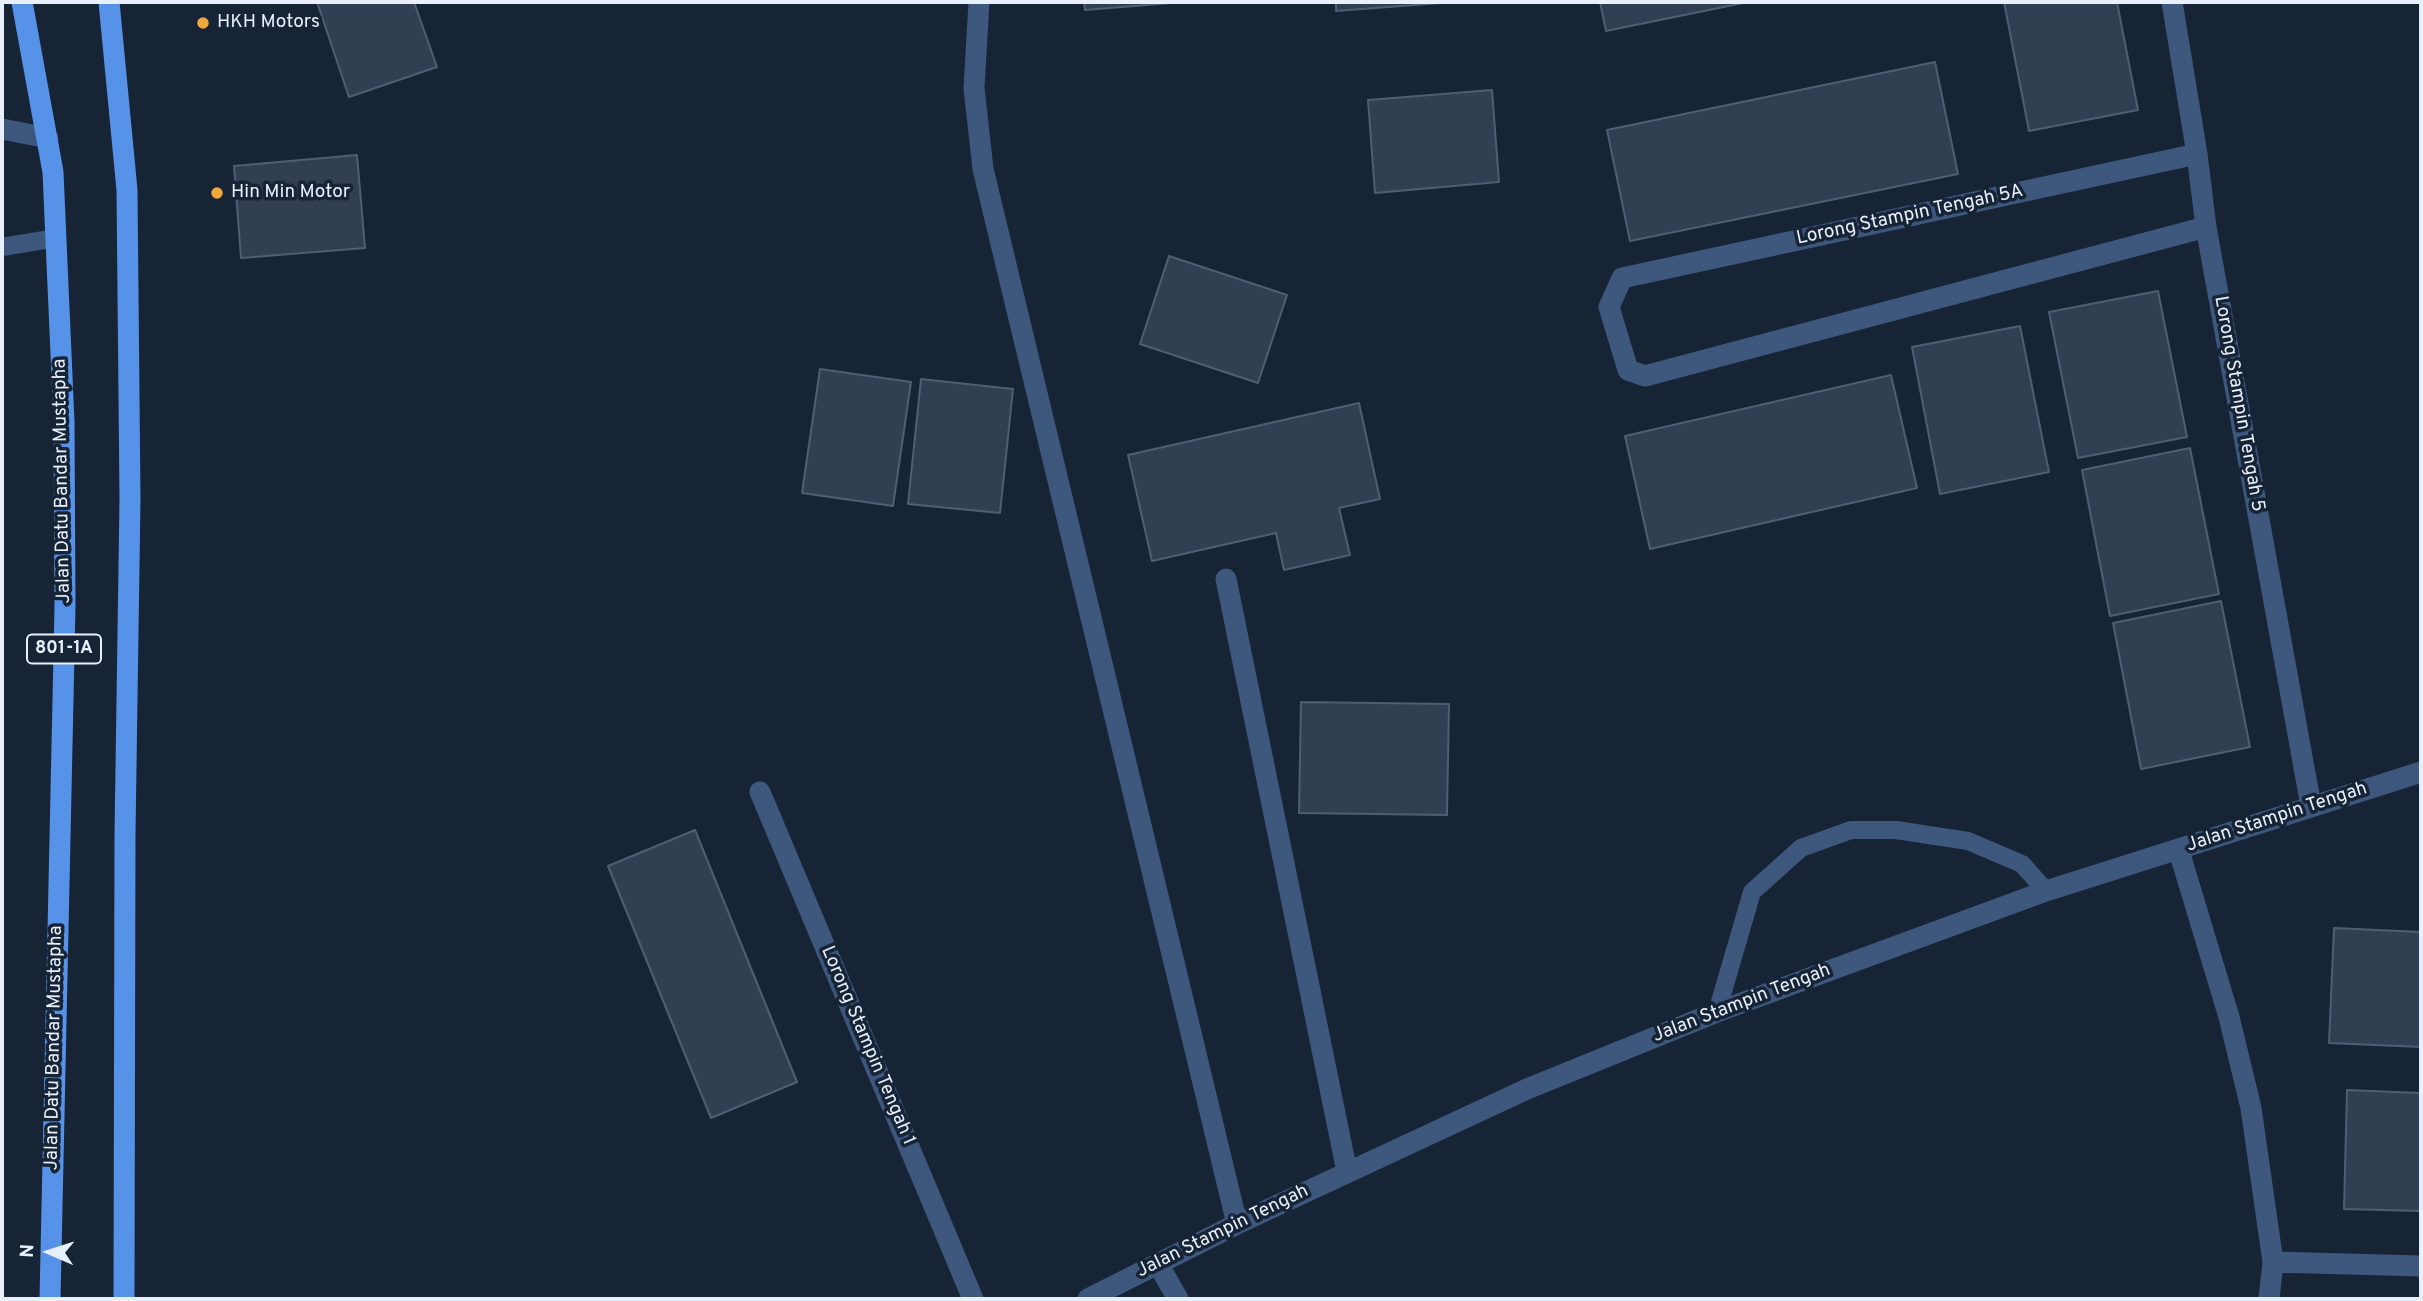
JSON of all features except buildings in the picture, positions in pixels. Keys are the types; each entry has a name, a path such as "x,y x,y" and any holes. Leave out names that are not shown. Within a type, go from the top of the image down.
{"highway":[{"name":"Jalan Datu Bandar Mustapha","path":"22,2 53,172 64,422 65,607 50,1299"},
{"path":"109,2 127,190 130,499 125,834 124,1299"}],"street":[{"path":"979,2 974,88 983,169 1237,1224"},
{"name":"Lorong Stampin Tengah 5","path":"2172,2 2206,227 2311,806"},
{"path":"2,129 48,138"},
{"name":"Lorong Stampin Tengah 5A","path":"2197,154 1622,278 1609,307 1628,370 1645,376 2206,227"},
{"path":"1226,579 1347,1172"},
{"name":"Jalan Stampin Tengah","path":"1097,1297 1237,1224 1527,1088 1717,1012 2046,891 2179,851 2421,772"},
{"name":"Lorong Stampin Tengah 1","path":"760,792 973,1299"},
{"path":"2179,851 2229,1017 2251,1108 2273,1262 2269,1299"},
{"path":"2273,1262 2421,1266"},
{"path":"1158,1264 1178,1299"}],"lane":[{"path":"2,247 56,238"},
{"path":"1717,1012 1752,892 1801,848 1852,830 1896,830 1968,841 2022,864 2046,891"}],"place":[{"name":"HKH Motors","path":"203,23"},
{"name":"Hin Min Motor","path":"217,193"}]}
